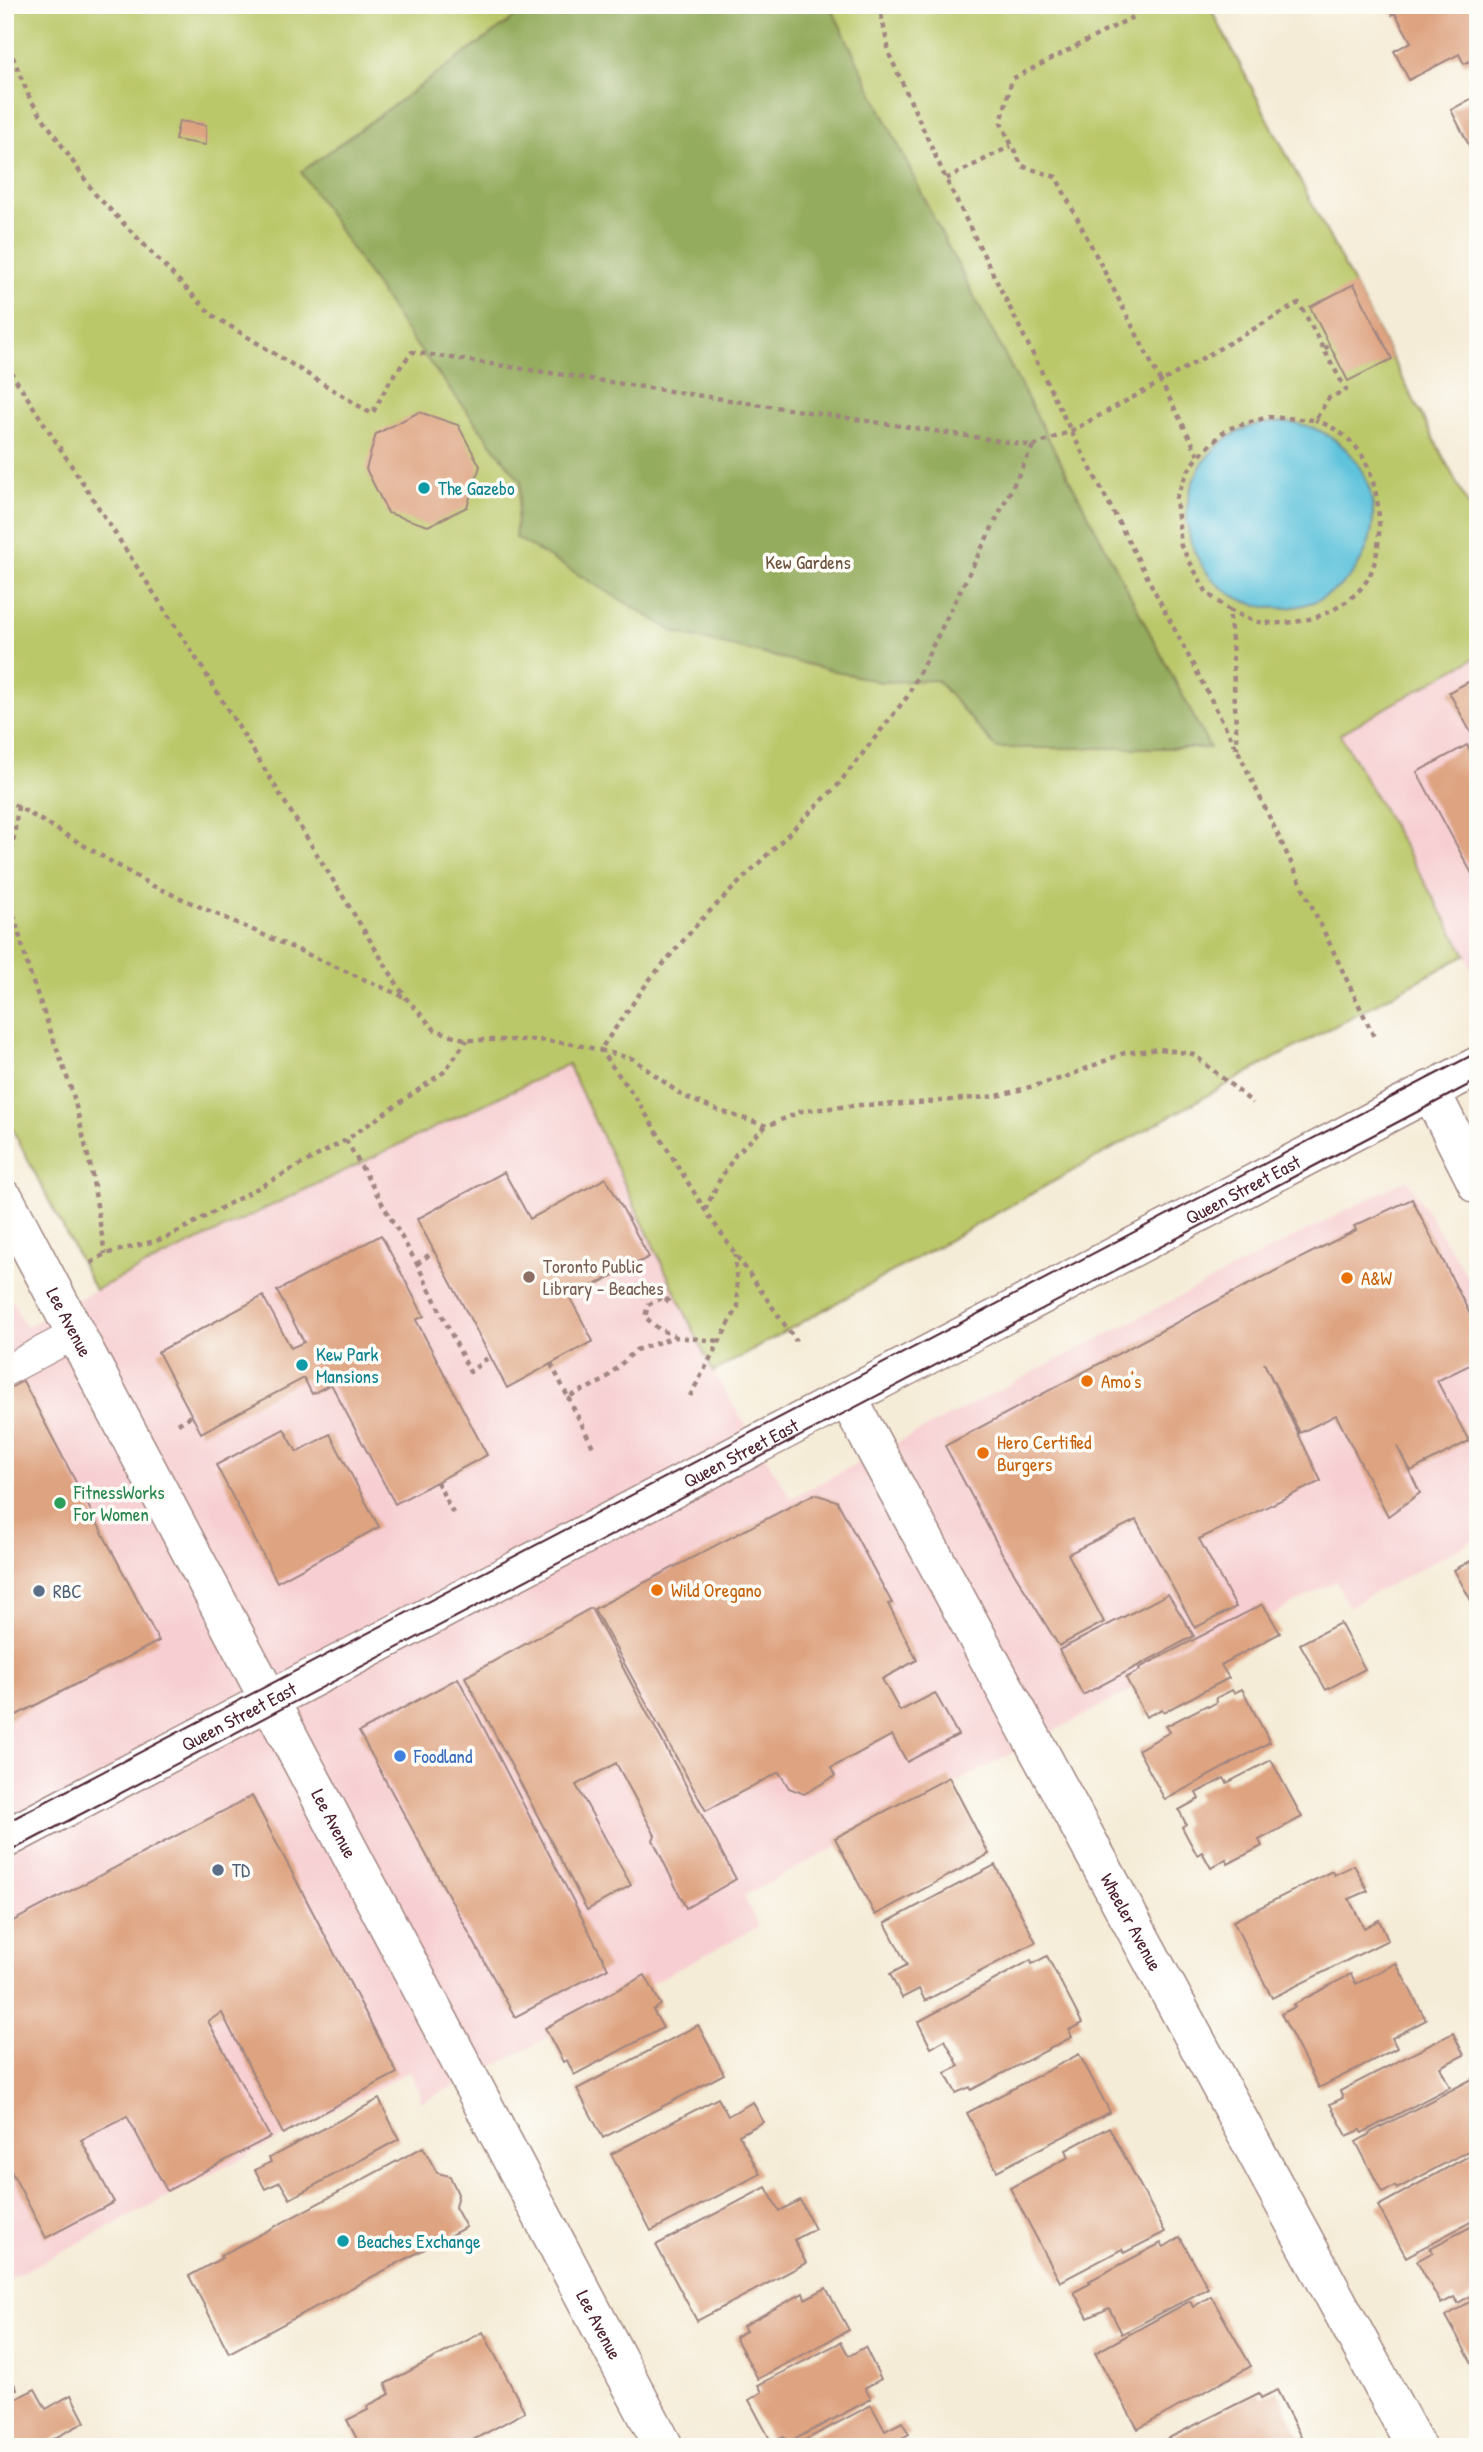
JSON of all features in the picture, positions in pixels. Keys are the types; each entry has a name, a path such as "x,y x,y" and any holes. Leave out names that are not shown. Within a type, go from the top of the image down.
{"street":[{"name":"Queen Street East","path":"5,1839 1478,1066"},
{"path":"1430,1090 1478,1185"},
{"name":"Lee Avenue","path":"5,1200 664,2447"},
{"name":"Wheeler Avenue","path":"847,1397 1416,2447"}],"lane":[{"path":"5,1371 77,1334"}],"path":[{"path":"878,5 890,56 946,179 1071,431 1237,749 1374,1039"},
{"path":"1133,17 1012,79 1000,122 1021,166 1056,177 1199,456"},
{"path":"5,38 30,99 95,194 212,315 372,414 391,379 412,352 1033,446 1071,431 1299,303 1346,390 1329,398 1315,420"},
{"path":"946,179 1011,146"},
{"path":"1324,349 1330,345"},
{"path":"5,363 193,655 405,997 435,1030 467,1040 537,1040 573,1044 633,1059 683,1096 767,1126"},
{"path":"1268,417 1315,420 1329,425 1350,439 1365,459 1376,494 1380,530 1376,559 1362,587 1331,612 1295,623 1257,622 1229,610 1207,593 1181,546 1176,498 1188,471 1199,456 1227,429 1268,417"},
{"path":"600,1050 650,979 684,939 837,786 907,697 1033,446"},
{"path":"1229,610 1237,749"},
{"path":"5,799 151,885 405,997"},
{"path":"18,806 7,890 29,971 73,1094 91,1169 105,1254"},
{"path":"82,1268 105,1254 166,1238 346,1140 444,1072 467,1040"},
{"path":"705,1210 736,1154 767,1126 802,1111 997,1096 1063,1078 1125,1053 1160,1049 1193,1054 1253,1103"},
{"path":"600,1050 634,1095 705,1210 796,1341"},
{"path":"346,1140 417,1264 470,1372 490,1356"},
{"path":"417,1264 435,1251"},
{"path":"690,1396 738,1307 735,1253"},
{"path":"669,1302 664,1297 654,1301 648,1305 645,1317 659,1329 675,1337 720,1341"},
{"path":"568,1397 603,1381 636,1350 675,1337"},
{"path":"551,1364 593,1447"},
{"path":"437,1482 455,1517"}],"shaded area":[{"path":"1478,656 1478,987 1466,955 1340,734"},
{"path":"568,1064 713,1372 791,1498 1407,1179 1478,1294 1478,1538 1348,1607 1336,1581 744,1896 758,1927 500,2063 422,2102 410,2071 5,2281 5,1287 26,1327 95,1290"}],"green space":[{"name":"Kew Gardens","path":"5,5 1209,5 1478,524 1478,656 1340,734 1466,955 1242,1076 713,1372 568,1064 95,1290 5,1115"},
{"path":"532,5 830,5 940,231 1210,748 996,748 937,680 881,682 677,633 515,537 521,482 407,333 301,172"}],"water":[{"path":"1280,422 1316,429 1346,449 1366,479 1373,515 1366,551 1346,581 1316,601 1280,608 1244,601 1214,581 1194,551 1187,515 1194,479 1214,449 1244,429"}],"building":[{"path":"1387,5 1478,5 1478,57 1464,64 1459,54 1409,80 1394,51 1411,42 1395,13 1392,15"},
{"path":"1478,95 1478,145 1471,149 1451,110"},
{"path":"179,121 206,125 206,145 175,140"},
{"path":"1354,284 1392,359 1348,381 1310,307"},
{"name":"The Gazebo","path":"419,412 458,425 480,466 467,507 428,526 388,513 366,469 376,434"},
{"path":"1478,677 1478,746 1449,692"},
{"path":"1467,745 1478,764 1478,885 1417,772"},
{"name":"Toronto Public Library - Beaches","path":"504,1172 530,1219 606,1178 649,1257 570,1298 593,1341 507,1388 417,1219"},
{"path":"1412,1199 1478,1330 1478,1361 1437,1381 1469,1441 1411,1471 1397,1446 1420,1493 1388,1516 1336,1415 1300,1433 1264,1363 1321,1481 1199,1539 1236,1607 1195,1628 1136,1520 1068,1554 1104,1622 1059,1646 1002,1553 945,1446 1356,1230 1354,1226"},
{"name":"Kew Park Mansions","path":"381,1235 424,1316 416,1320 487,1455 395,1504 331,1384 312,1394 304,1378 201,1433 158,1352 263,1296 291,1348 304,1342 277,1291"},
{"path":"23,1381 159,1641 5,1721 5,1391"},
{"path":"284,1429 297,1452 330,1434 379,1527 277,1582 216,1465"},
{"path":"814,1494 837,1501 892,1603 888,1604 917,1660 882,1679 900,1711 935,1693 958,1735 907,1762 892,1735 831,1768 835,1776 804,1794 789,1788 779,1772 706,1811 594,1609"},
{"path":"1478,1557 1478,1613 1454,1570"},
{"path":"1168,1594 1194,1636 1083,1695 1059,1650"},
{"path":"1263,1604 1280,1633 1221,1665 1229,1678 1164,1712 1162,1709 1146,1717 1126,1678 1140,1670 1139,1668"},
{"path":"591,1608 736,1879 686,1908 653,1840 655,1835 616,1763 576,1785 631,1885 587,1910 465,1677"},
{"path":"1340,1623 1365,1669 1326,1690 1300,1644"},
{"path":"458,1678 608,1968 515,2017 359,1732"},
{"path":"1242,1689 1270,1742 1165,1800 1138,1750 1170,1732 1166,1726 1207,1705 1208,1707 1217,1702 1216,1698 1232,1690 1234,1693"},
{"path":"1271,1760 1302,1817 1259,1840 1262,1846 1228,1864 1226,1859 1211,1868 1202,1852 1197,1855 1182,1827 1186,1824 1179,1810 1199,1799 1196,1793 1224,1778 1227,1783"},
{"path":"949,1777 989,1854 875,1915 835,1838"},
{"path":"252,1796 397,2073 283,2134 222,2013 208,2021 270,2137 167,2191 127,2116 81,2140 114,2202 46,2238 9,2167 5,2169 5,1925"},
{"path":"995,1865 1036,1942 925,2001 919,1989 902,1998 890,1974 907,1965 885,1923"},
{"path":"1354,1865 1368,1891 1349,1899 1364,1928 1379,1920 1388,1940 1272,1998 1233,1921 1332,1871 1334,1875"},
{"path":"1047,1956 1082,2023 1069,2030 1072,2037 971,2090 970,2087 956,2093 945,2073 959,2066 945,2040 931,2048 918,2022 1031,1960 1032,1964"},
{"path":"1396,1963 1426,2020 1392,2038 1397,2048 1319,2088 1281,2014 1351,1974 1356,1984"},
{"path":"645,1975 661,2005 653,2010 663,2028 574,2075 567,2060 563,2062 545,2028"},
{"path":"698,2025 724,2074 603,2138 577,2089"},
{"path":"1453,2033 1464,2055 1440,2067 1450,2087 1362,2133 1360,2130 1347,2136 1330,2104 1343,2098 1340,2091"},
{"path":"1079,2054 1110,2112 997,2171 967,2113"},
{"path":"1478,2076 1478,2146 1397,2189 1395,2186 1382,2192 1356,2142"},
{"path":"718,2098 728,2116 753,2102 763,2122 739,2135 760,2174 651,2231 611,2154"},
{"path":"379,2099 399,2139 290,2199 280,2182 265,2189 255,2170 271,2162 269,2158"},
{"path":"1109,2127 1165,2232 1124,2253 1122,2249 1060,2282 1010,2188 1069,2157 1066,2150"},
{"name":"Beaches Exchange","path":"423,2147 437,2173 450,2176 458,2194 455,2207 466,2227 229,2353 189,2276 222,2258 220,2256"},
{"path":"1478,2151 1478,2218 1406,2257 1378,2206"},
{"path":"766,2187 779,2211 800,2200 815,2229 794,2240 806,2263 697,2321 656,2245"},
{"path":"1478,2223 1478,2292 1458,2303 1454,2297 1441,2304 1417,2261 1433,2252 1430,2248"},
{"path":"1180,2237 1208,2288 1122,2334 1109,2308 1088,2318 1074,2292 1091,2283 1089,2281 1161,2243 1164,2247"},
{"path":"826,2288 849,2330 758,2379 735,2337 746,2331 743,2326 803,2293 805,2299"},
{"path":"1211,2296 1251,2366 1138,2429 1095,2353 1190,2301 1193,2307"},
{"path":"1478,2297 1478,2360 1472,2363 1446,2316"},
{"path":"483,2332 525,2412 460,2447 361,2447 347,2420 368,2410 367,2406 390,2394 385,2384"},
{"path":"841,2342 849,2356 865,2347 881,2379 865,2388 871,2399 788,2443 784,2437 772,2443 749,2400 762,2392 758,2385"},
{"path":"5,2367 17,2389 5,2395"},
{"path":"35,2389 46,2409 71,2395 85,2422 38,2447 5,2447 5,2400 7,2403"},
{"path":"1277,2390 1304,2443 1296,2447 1159,2447 1157,2444 1259,2393 1261,2398"},
{"path":"871,2405 885,2431 902,2422 909,2434 891,2444 892,2447 792,2447"}],"tram line":[{"path":"5,1823 1478,1052"},
{"path":"5,1854 1478,1080"}],"place":[{"name":"The Gazebo","path":"424,488"},
{"name":"Toronto Public Library - Beaches","path":"529,1277"},
{"name":"A&W","path":"1347,1278"},
{"name":"Kew Park Mansions","path":"302,1365"},
{"name":"Amo's","path":"1087,1381"},
{"name":"Hero Certified Burgers","path":"983,1453"},
{"name":"FitnessWorks For Women","path":"60,1503"},
{"name":"Wild Oregano","path":"657,1590"},
{"name":"RBC","path":"39,1591"},
{"name":"Foodland","path":"400,1756"},
{"name":"TD","path":"218,1870"},
{"name":"Beaches Exchange","path":"343,2241"}]}
